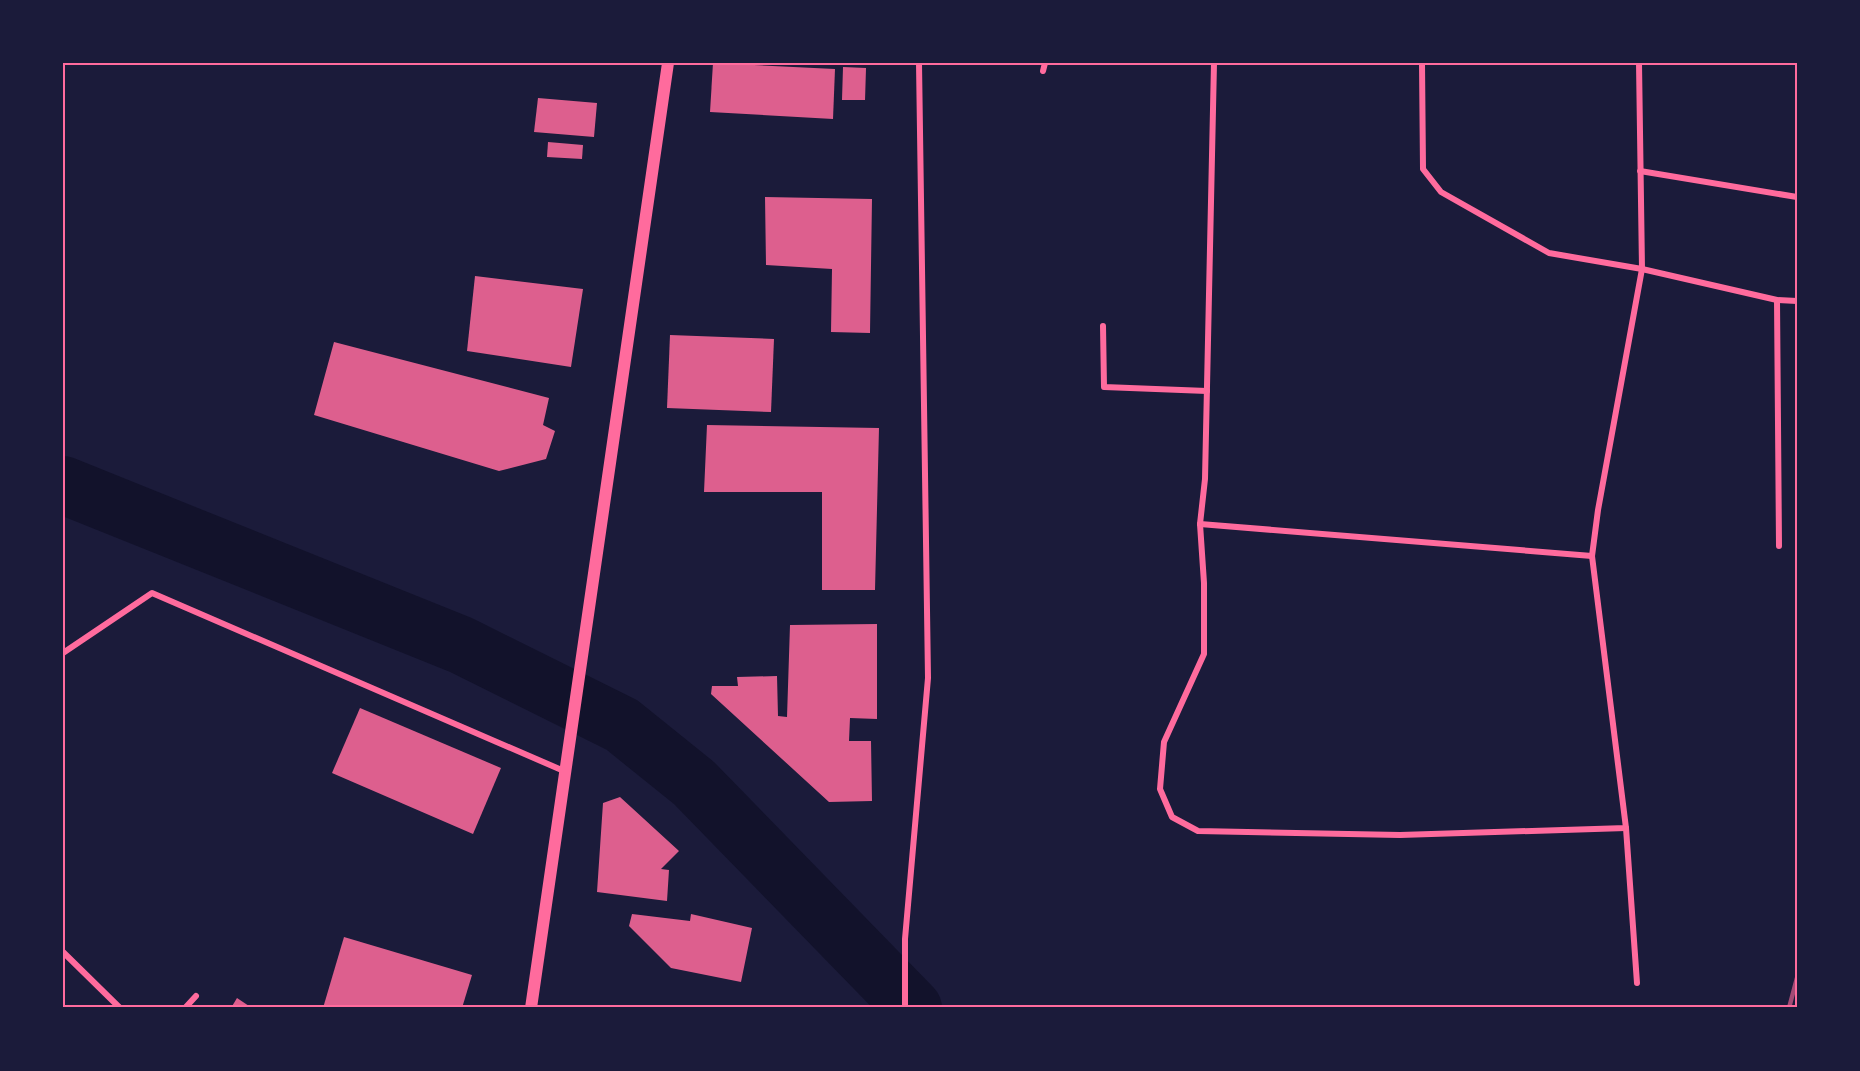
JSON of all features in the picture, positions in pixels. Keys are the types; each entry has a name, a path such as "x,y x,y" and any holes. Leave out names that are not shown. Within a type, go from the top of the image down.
{"main road":[{"path":"531,1008 568,736 582,665 668,63"}],"street":[{"path":"905,1008 905,939 928,678 919,63"},
{"path":"1043,71 1045,63"},
{"path":"1214,63 1205,479 1200,524 1204,583 1204,654 1164,742 1160,789 1172,817 1198,831 1210,832 1400,835 1626,828"},
{"path":"1422,63 1423,169 1441,192 1549,253 1642,269 1777,300 1797,301"},
{"path":"1637,983 1626,828 1592,556 1598,510 1642,269 1639,63"},
{"path":"1640,171 1797,197"},
{"path":"1777,300 1779,546"},
{"path":"1103,326 1104,387 1207,391"},
{"path":"1200,524 1592,556"},
{"path":"63,653 152,593 564,771"},
{"path":"63,952 120,1008"},
{"path":"185,1008 196,996"}],"building":[{"path":"713,63 835,69 833,119 710,112"},
{"path":"843,67 866,68 865,100 842,100"},
{"path":"538,98 597,103 594,137 534,132"},
{"path":"548,142 583,145 582,159 547,157"},
{"path":"765,197 872,199 870,333 831,332 832,269 766,265"},
{"path":"475,276 583,289 571,367 467,351"},
{"path":"670,335 774,339 771,412 667,408"},
{"path":"334,342 549,398 543,425 555,431 546,459 499,471 314,415"},
{"path":"707,425 879,428 875,590 822,590 822,492 704,492"},
{"path":"877,624 877,719 850,718 849,741 871,741 872,801 829,802 711,694 712,686 738,686 737,677 777,676 778,716 787,717 790,625"},
{"path":"360,708 501,768 473,834 332,773"},
{"path":"620,797 679,851 661,869 669,870 667,901 597,892 603,803"},
{"path":"632,914 690,921 691,914 752,928 741,982 671,968 629,926"},
{"path":"344,937 472,975 462,1008 323,1008"},
{"path":"237,998 252,1008 231,1008"}],"waterway":[{"path":"63,485 461,645 622,725 694,783 913,1008"}],"railway":[{"path":"1789,1008 1797,978"}]}
